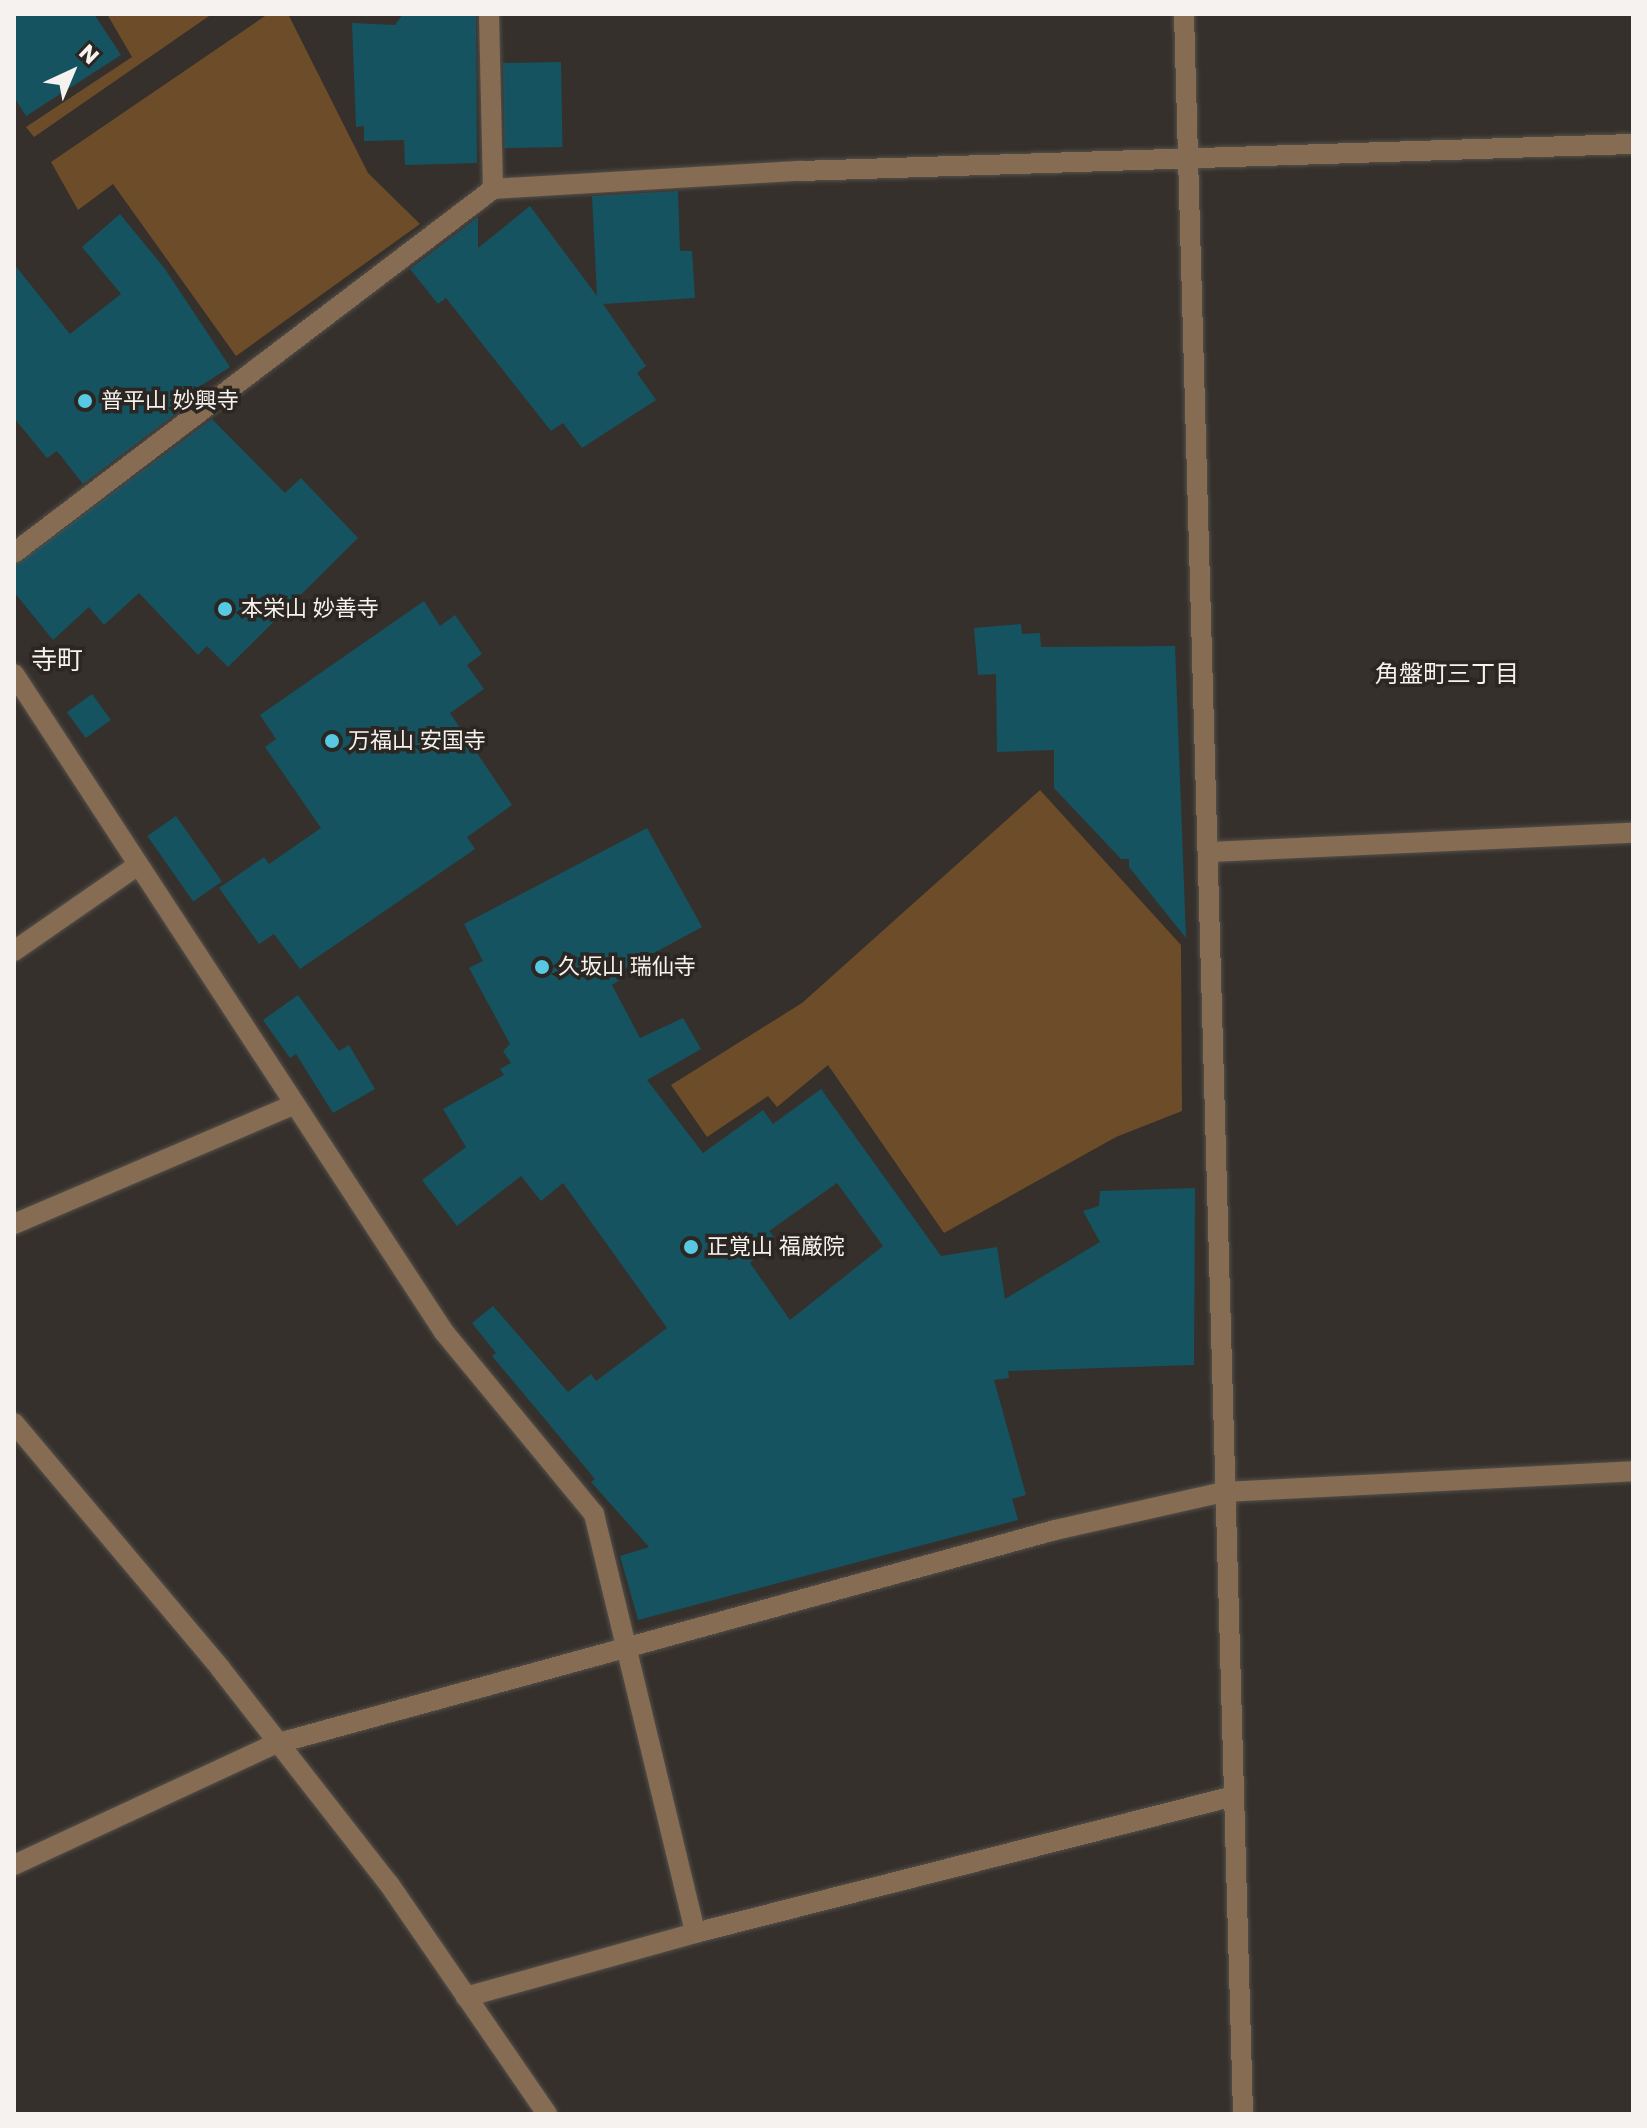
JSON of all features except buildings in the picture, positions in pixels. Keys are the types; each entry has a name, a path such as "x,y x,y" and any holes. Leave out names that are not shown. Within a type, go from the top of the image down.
{"street":[{"path":"489,14 493,189"},
{"path":"1184,14 1243,2114"},
{"path":"14,553 493,189 800,171 1188,161 1633,144"},
{"path":"14,674 444,1332 594,1514 695,1933"},
{"path":"1209,852 1633,833"},
{"path":"14,951 138,865"},
{"path":"14,1224 293,1105"},
{"path":"14,1423 220,1668 275,1744 389,1884 547,2114"},
{"path":"14,1865 275,1744 627,1650 1055,1530 1224,1492 1633,1471"},
{"path":"466,1997 695,1933 1234,1796"}],"shaded area":[{"path":"107,14 212,14 34,137 26,127 132,57"},
{"path":"268,14 288,14 368,173 420,224 236,356 113,184 78,210 51,162"},
{"path":"1040,790 1181,945 1182,1111 1116,1137 944,1233 828,1065 777,1107 768,1096 707,1137 671,1085 802,1003"}],"place":[{"name":"普平山 妙興寺","path":"85,401"},
{"name":"本栄山 妙善寺","path":"225,609"},
{"name":"万福山 安国寺","path":"332,741"},
{"name":"久坂山 瑞仙寺","path":"542,967"},
{"name":"正覚山 福厳院","path":"691,1247"}],"district":[{"name":"寺町","path":"57,661"},
{"name":"角盤町三丁目","path":"1447,674"}]}
